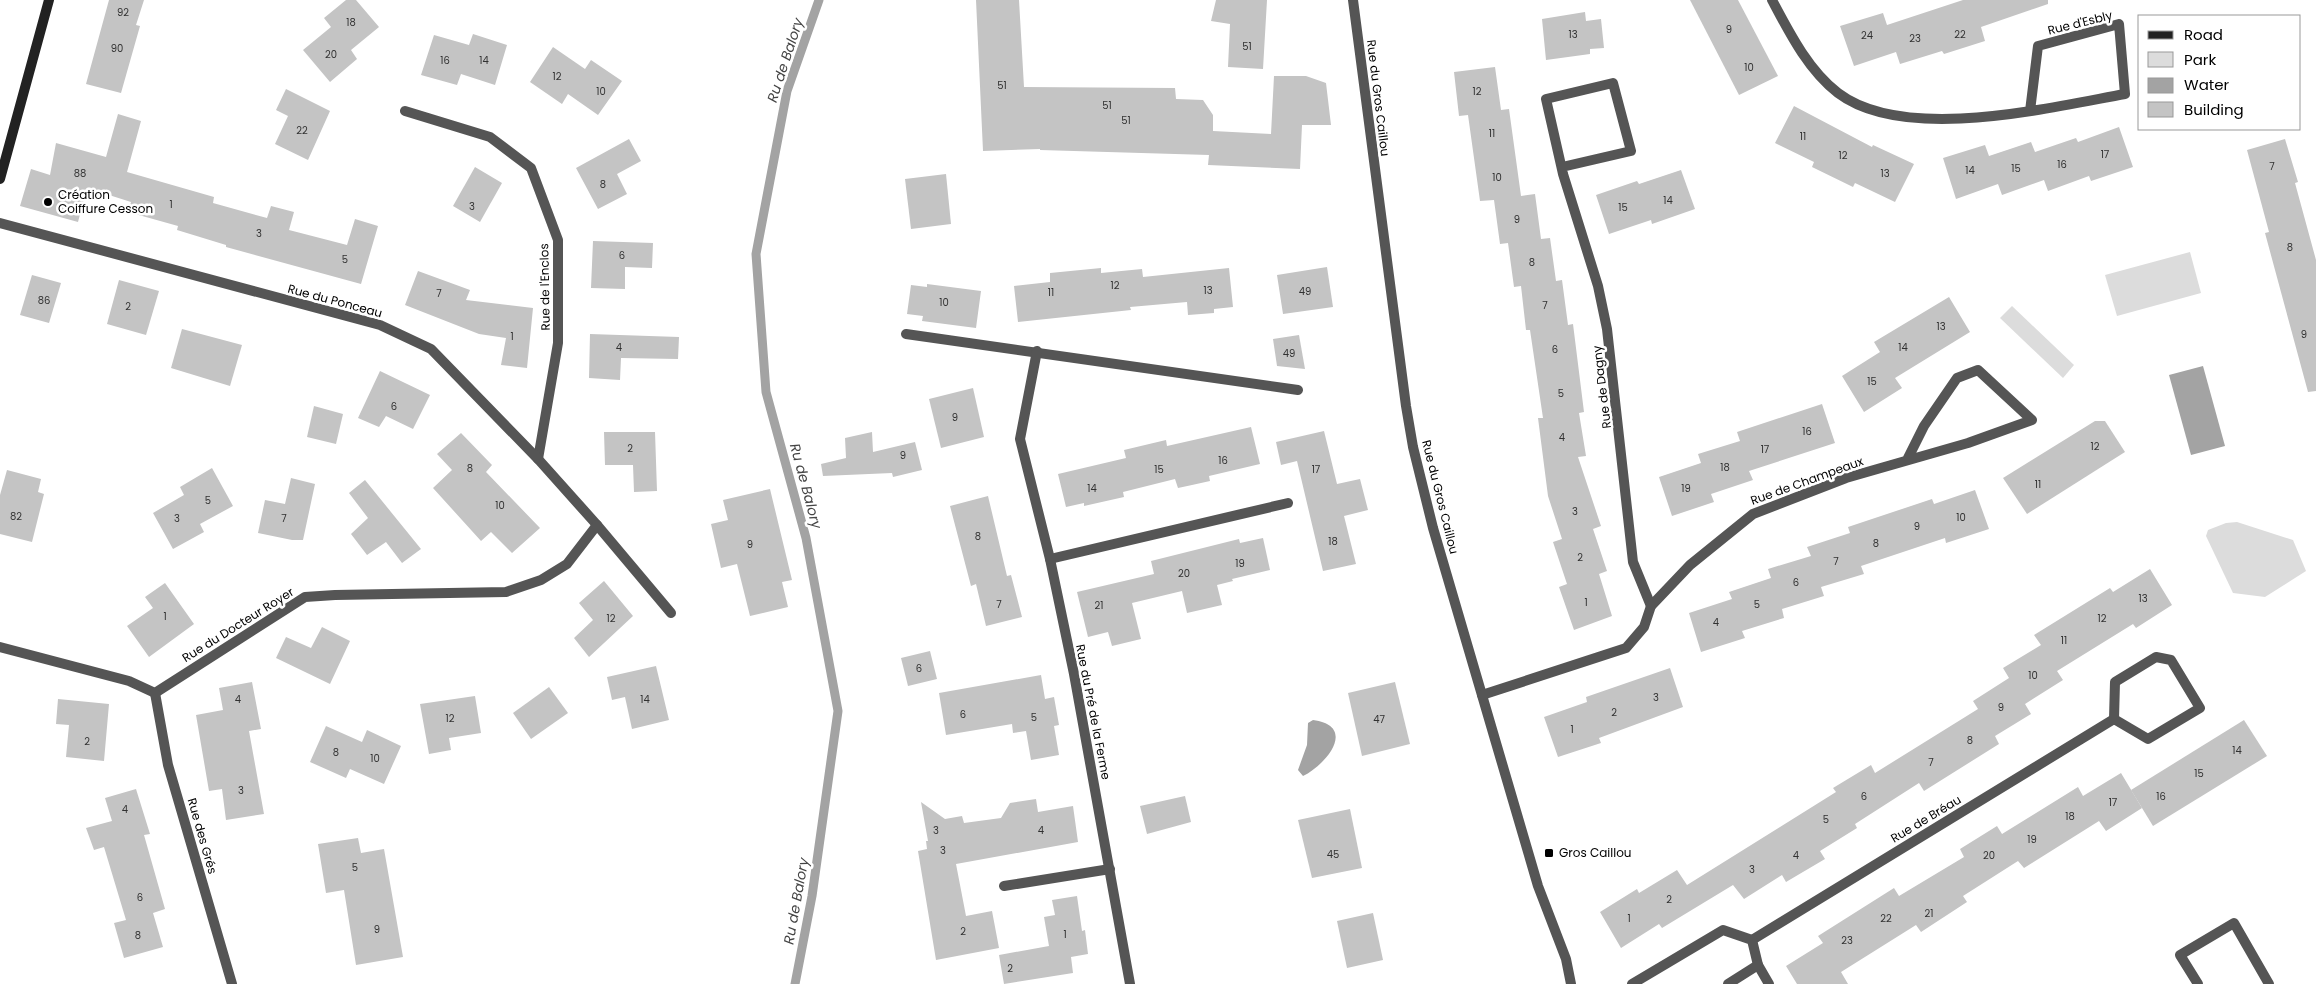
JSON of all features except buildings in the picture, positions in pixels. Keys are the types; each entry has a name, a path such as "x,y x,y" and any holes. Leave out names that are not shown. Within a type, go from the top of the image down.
{"street":[{"path":"0,180 49,0"},
{"name":"Rue du Gros Caillou","path":"1353,0 1413,447 1434,528 1538,886 1566,959 1572,984"},
{"name":"Rue d'Esbly","path":"1772,0 1811,66 1838,93 1875,112 1909,118 1960,118 2030,111 2125,94 2119,24 2038,46 2030,111"},
{"name":"Rue de Dagny","path":"1562,167 1631,151 1613,83 1546,99 1562,167 1598,286 1607,329 1633,562 1651,606"},
{"name":"Rue de l'Enclos","path":"406,111 490,137 532,168 558,240 558,343 538,460"},
{"name":"Rue du Ponceau","path":"0,223 380,326 431,349 538,460 597,525 671,613"},
{"path":"906,334 1037,351 1298,390"},
{"name":"Rue du Pré de la Ferme","path":"1037,351 1020,439 1050,559 1074,674 1130,984"},
{"name":"Rue de Champeaux","path":"1482,695 1626,648 1644,627 1651,606 1690,565 1753,514 1846,478 1968,443 2032,420 1978,370 1957,378 1924,426 1907,460"},
{"path":"1050,559 1288,503"},
{"name":"Rue du Docteur Royer","path":"155,693 305,597 506,592 541,580 567,564 597,525"},
{"path":"0,647 129,681 155,693"},
{"path":"2156,657 2171,660 2200,708 2148,739 2114,719 2115,682 2156,657"},
{"name":"Rue des Grés","path":"155,693 168,765 232,984"},
{"name":"Rue de Bréau","path":"1752,940 2114,719"},
{"path":"1004,886 1110,870"},
{"path":"2198,984 2180,955 2234,923 2269,984"},
{"path":"1632,984 1723,930 1752,940 1758,965 1770,984"},
{"path":"1728,984 1758,965"}],"green space":[{"path":"2190,252 2201,293 2117,316 2105,275"},
{"path":"2012,306 2074,365 2063,378 2000,318"},
{"path":"2237,522 2293,540 2306,571 2265,597 2233,593 2206,536 2208,530 2226,523"}],"water":[{"path":"2203,366 2225,446 2191,455 2169,375"},
{"path":"1313,720 1326,724 1334,730 1336,737 1334,746 1328,755 1312,771 1303,776 1298,770 1307,745 1308,723"}],"waterway":[{"name":"Ru de Balory","path":"795,984 812,896 838,711 806,538 766,392 756,254 787,91 819,0"}],"place":[{"name":"Création Coiffure Cesson","path":"48,202"},
{"name":"Gros Caillou","path":"1549,853"}]}
